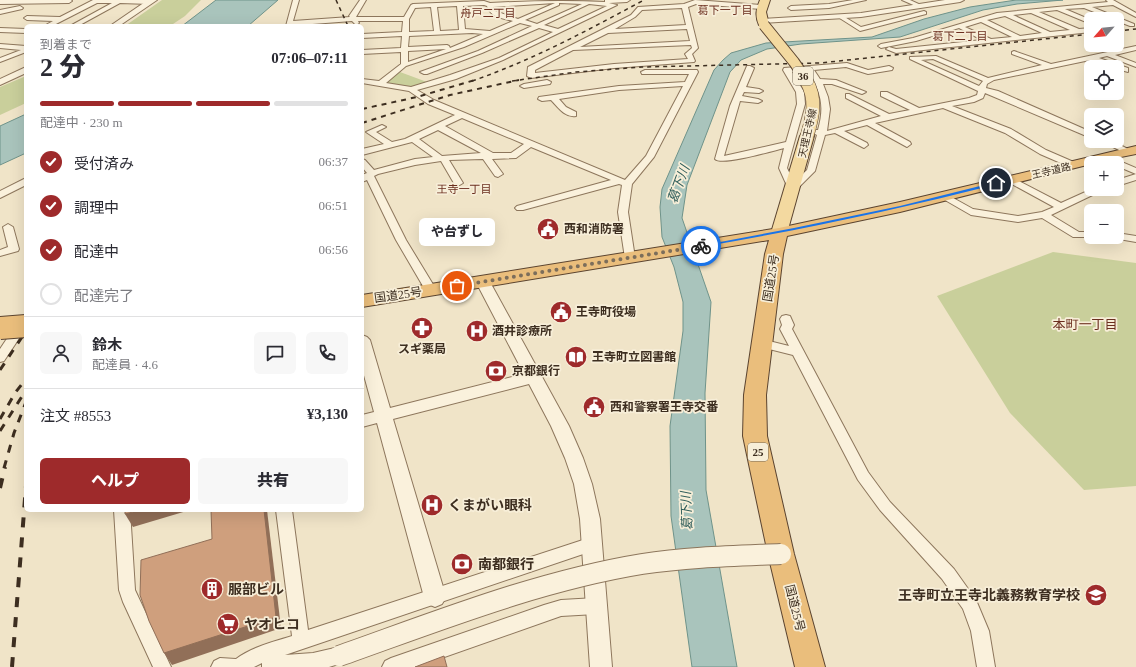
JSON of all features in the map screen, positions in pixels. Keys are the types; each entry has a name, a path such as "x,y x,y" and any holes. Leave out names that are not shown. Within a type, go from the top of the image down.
{"highway":[{"name":"王寺道路","path":"1122,156 1133,151"},
{"name":"王寺道路","path":"779,233 900,207 1072,165 1084,164"},
{"name":"国道25号","path":"364,301 431,291 779,233 774,254 754,395 755,436 781,554 810,667"},
{"path":"0,328 24,326"}],"main road":[{"path":"763,4 760,15 763,23"},
{"name":"天理王寺線","path":"763,23 802,74 812,94 814,104 808,133 779,233"}],"street":[{"path":"51,24 97,0 151,1"},
{"path":"290,0 288,5 293,11"},
{"path":"296,0 290,24 339,24 353,19 406,19"},
{"path":"356,24 351,17 353,12 363,0"},
{"path":"380,84 404,65 462,46 564,0"},
{"path":"404,65 406,19 413,6 484,3 490,6 564,0 614,5 501,59 443,80 411,89"},
{"path":"579,0 618,2 627,0"},
{"path":"791,0 791,20"},
{"path":"791,8 829,6 863,0"},
{"path":"905,0 922,10"},
{"path":"841,17 860,29 960,0"},
{"path":"0,12 21,8 35,1"},
{"path":"0,2 69,1"},
{"path":"77,24 118,1"},
{"path":"117,24 151,1"},
{"path":"1084,31 896,51 881,46 914,40 980,19 1031,10 1113,1 1136,15"},
{"path":"424,72 480,52 590,2"},
{"path":"685,6 684,13 695,48 688,54 692,61 614,66 531,76 531,69 636,16 640,8 685,6 695,2 763,4"},
{"path":"460,4 462,31"},
{"path":"1082,5 1134,25"},
{"path":"434,6 443,47"},
{"path":"490,6 492,12 497,15 558,31"},
{"path":"1057,7 1084,19"},
{"path":"545,9 584,19"},
{"path":"763,23 922,10"},
{"path":"1031,10 1078,31"},
{"path":"1006,14 1050,34"},
{"path":"28,18 60,19"},
{"path":"980,19 1019,38"},
{"path":"1124,26 1134,25"},
{"path":"959,26 990,41"},
{"path":"606,31 689,27"},
{"path":"0,30 24,31"},
{"path":"0,36 15,30"},
{"path":"364,36 476,31 490,33 532,44"},
{"path":"570,49 694,44"},
{"path":"0,46 24,49"},
{"path":"364,52 462,46 501,59"},
{"path":"1124,50 1136,48"},
{"path":"0,60 24,50"},
{"path":"808,133 827,134 888,117 976,99 980,96 984,83 987,80 1115,52"},
{"path":"1014,53 1050,66"},
{"path":"1106,54 1136,64"},
{"path":"987,80 934,57 912,58 982,90 995,93 1084,132"},
{"path":"1090,57 1125,70"},
{"path":"404,65 443,80"},
{"path":"808,133 801,104 800,92 787,70 847,66 868,72 889,68"},
{"path":"750,68 737,98 719,159 731,158 790,144 808,133 827,107 822,88 810,69"},
{"path":"0,82 24,71"},
{"path":"520,208 623,183 650,157 686,84 694,72 640,72"},
{"path":"524,86 607,75"},
{"path":"818,81 833,82 862,92"},
{"path":"364,82 411,89 431,102 623,183"},
{"path":"542,98 619,88 686,84"},
{"path":"741,89 759,91"},
{"path":"884,94 918,111"},
{"path":"850,96 888,117"},
{"path":"553,97 563,109 573,114"},
{"path":"737,98 758,101"},
{"path":"944,106 1008,131 1044,152 1072,165"},
{"path":"364,152 413,139 462,115"},
{"path":"867,122 907,144"},
{"path":"438,126 487,155 498,174"},
{"path":"382,127 370,132 391,145"},
{"path":"837,131 864,145"},
{"path":"413,139 442,158 458,183"},
{"path":"431,291 401,240 368,175 408,164 442,158 487,155 513,156 530,143"},
{"path":"790,144 783,168 793,188"},
{"path":"1124,166 1136,171"},
{"path":"1124,180 1136,176"},
{"path":"1011,180 1060,207"},
{"path":"0,195 24,182"},
{"path":"623,183 623,212 635,257"},
{"path":"943,196 971,212 1018,218 1044,215 1084,196"},
{"path":"1044,215 1076,235 1084,235"},
{"path":"0,253 14,249 8,227"},
{"path":"1124,237 1136,239"},
{"path":"483,282 560,426 574,458 583,484 590,519 601,667"},
{"path":"786,319 788,325 786,329 863,476 875,494 948,574 970,605 980,631 986,667"},
{"path":"0,357 24,322"},
{"path":"761,342 798,352"},
{"path":"364,347 435,597"},
{"path":"364,420 534,377"},
{"path":"122,512 127,590 131,602 162,667"},
{"path":"284,512 301,641"},
{"path":"241,667 249,660 263,654 592,544"},
{"path":"241,667 260,664 271,666 313,662 333,662 524,593 582,576 667,561 781,554"},
{"path":"391,667 544,612 561,608 596,606"},
{"path":"220,667 234,667"}],"green space":[{"path":"162,0 201,0 185,16 173,24 128,24"},
{"path":"400,72 427,82 413,87 388,83 387,81"},
{"path":"24,77 24,104 0,115 0,87"},
{"path":"1053,252 1136,263 1136,486 1084,490 1010,413 937,296"}],"water":[{"path":"216,0 278,0 250,24 185,24"},
{"name":"葛下川","path":"1016,0 1063,0 1017,4 983,10 900,37 801,44 767,49 741,60 730,72 687,185 682,218 711,302 705,393 706,490 737,667 692,667 671,516 670,426 683,331 683,302 674,267 662,237 660,207 662,189 714,70 731,53 766,43 872,37 924,19 970,7"},
{"path":"24,115 24,154 0,165 0,126"}],"building":[{"name":"服部ビル","path":"211,512 264,512 276,617 164,653 149,621 140,595 141,560 212,539"},
{"path":"444,656 447,667 415,667"}],"railway":[{"path":"336,0 347,24"},
{"path":"474,80 517,64 644,0"},
{"path":"1124,30 1136,29"},
{"path":"519,80 576,72 642,67 820,63 1084,35"},
{"path":"364,109 417,97 474,80"},
{"path":"364,122 450,95 519,80"},
{"path":"512,81 519,80"},
{"path":"0,370 24,334"},
{"path":"0,419 15,393 24,382"},
{"path":"0,431 24,393"},
{"path":"4,468 14,433 24,407"},
{"path":"0,488 5,467"},
{"path":"12,667 24,512"}],"way so far":[{"path":"457,286 701,246"}],"place":[{"name":"西和消防署","path":"548,229"},
{"name":"や台ずし","path":"457,286"},
{"name":"王寺町役場","path":"561,312"},
{"name":"スギ薬局","path":"422,328"},
{"name":"酒井診療所","path":"477,331"},
{"name":"王寺町立図書館","path":"576,357"},
{"name":"京都銀行","path":"496,371"},
{"name":"西和警察署王寺交番","path":"594,407"},
{"name":"くまがい眼科","path":"432,505"},
{"name":"南都銀行","path":"462,564"},
{"name":"服部ビル","path":"212,589"},
{"name":"王寺町立王寺北義務教育学校","path":"1096,595"},
{"name":"ヤオヒコ","path":"228,624"}],"district":[{"name":"葛下一丁目","path":"725,10"},
{"name":"舟戸二丁目","path":"488,13"},
{"name":"葛下二丁目","path":"960,36"},
{"name":"王寺一丁目","path":"464,189"},
{"name":"本町一丁目","path":"1085,324"}],"route":[{"path":"701,246 794,230 900,207 996,183"}]}
